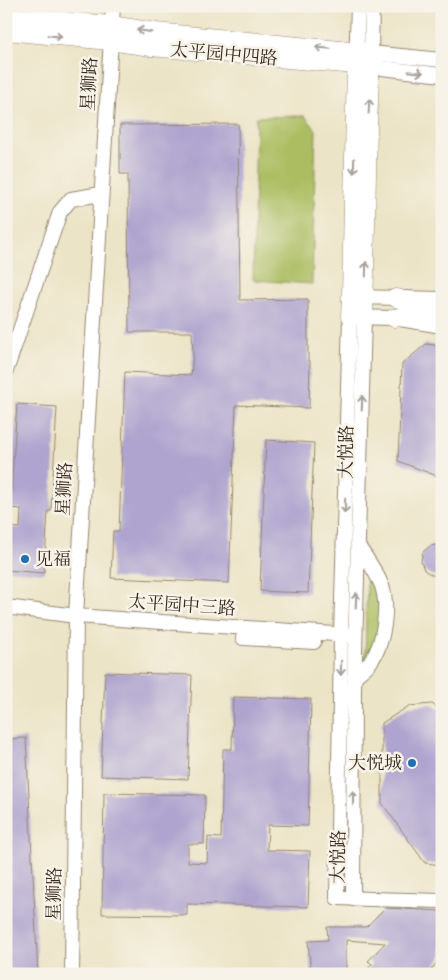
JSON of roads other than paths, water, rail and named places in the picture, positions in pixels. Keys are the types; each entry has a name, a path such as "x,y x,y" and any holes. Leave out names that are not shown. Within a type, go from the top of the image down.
{"main road":[{"path":"6,16 111,33"},
{"name":"太平园中四路","path":"6,31 111,33 151,47 364,59"},
{"name":"大悦路","path":"357,317 364,59"},
{"path":"396,298 442,311"},
{"path":"394,318 442,311"}],"street":[{"name":"星狮路","path":"72,974 76,620 113,6"},
{"name":"大悦路","path":"358,6 364,59"},
{"path":"372,6 364,59 442,60"},
{"name":"太平园中四路","path":"364,59 442,75"},
{"path":"6,371 60,212 70,199 101,194"},
{"path":"358,297 442,299"},
{"name":"大悦路","path":"353,899 337,898 348,640 357,317"},
{"path":"442,326 394,318 357,317 358,546 348,640 354,677 353,899 442,902"},
{"path":"354,677 371,662 381,642 385,614 383,588 372,566 358,546"},
{"name":"太平园中三路","path":"6,607 76,620"},
{"name":"太平园中三路","path":"6,615 348,640"}],"place":[{"name":"见福","path":"25,559"},
{"name":"大悦城","path":"412,763"}]}
